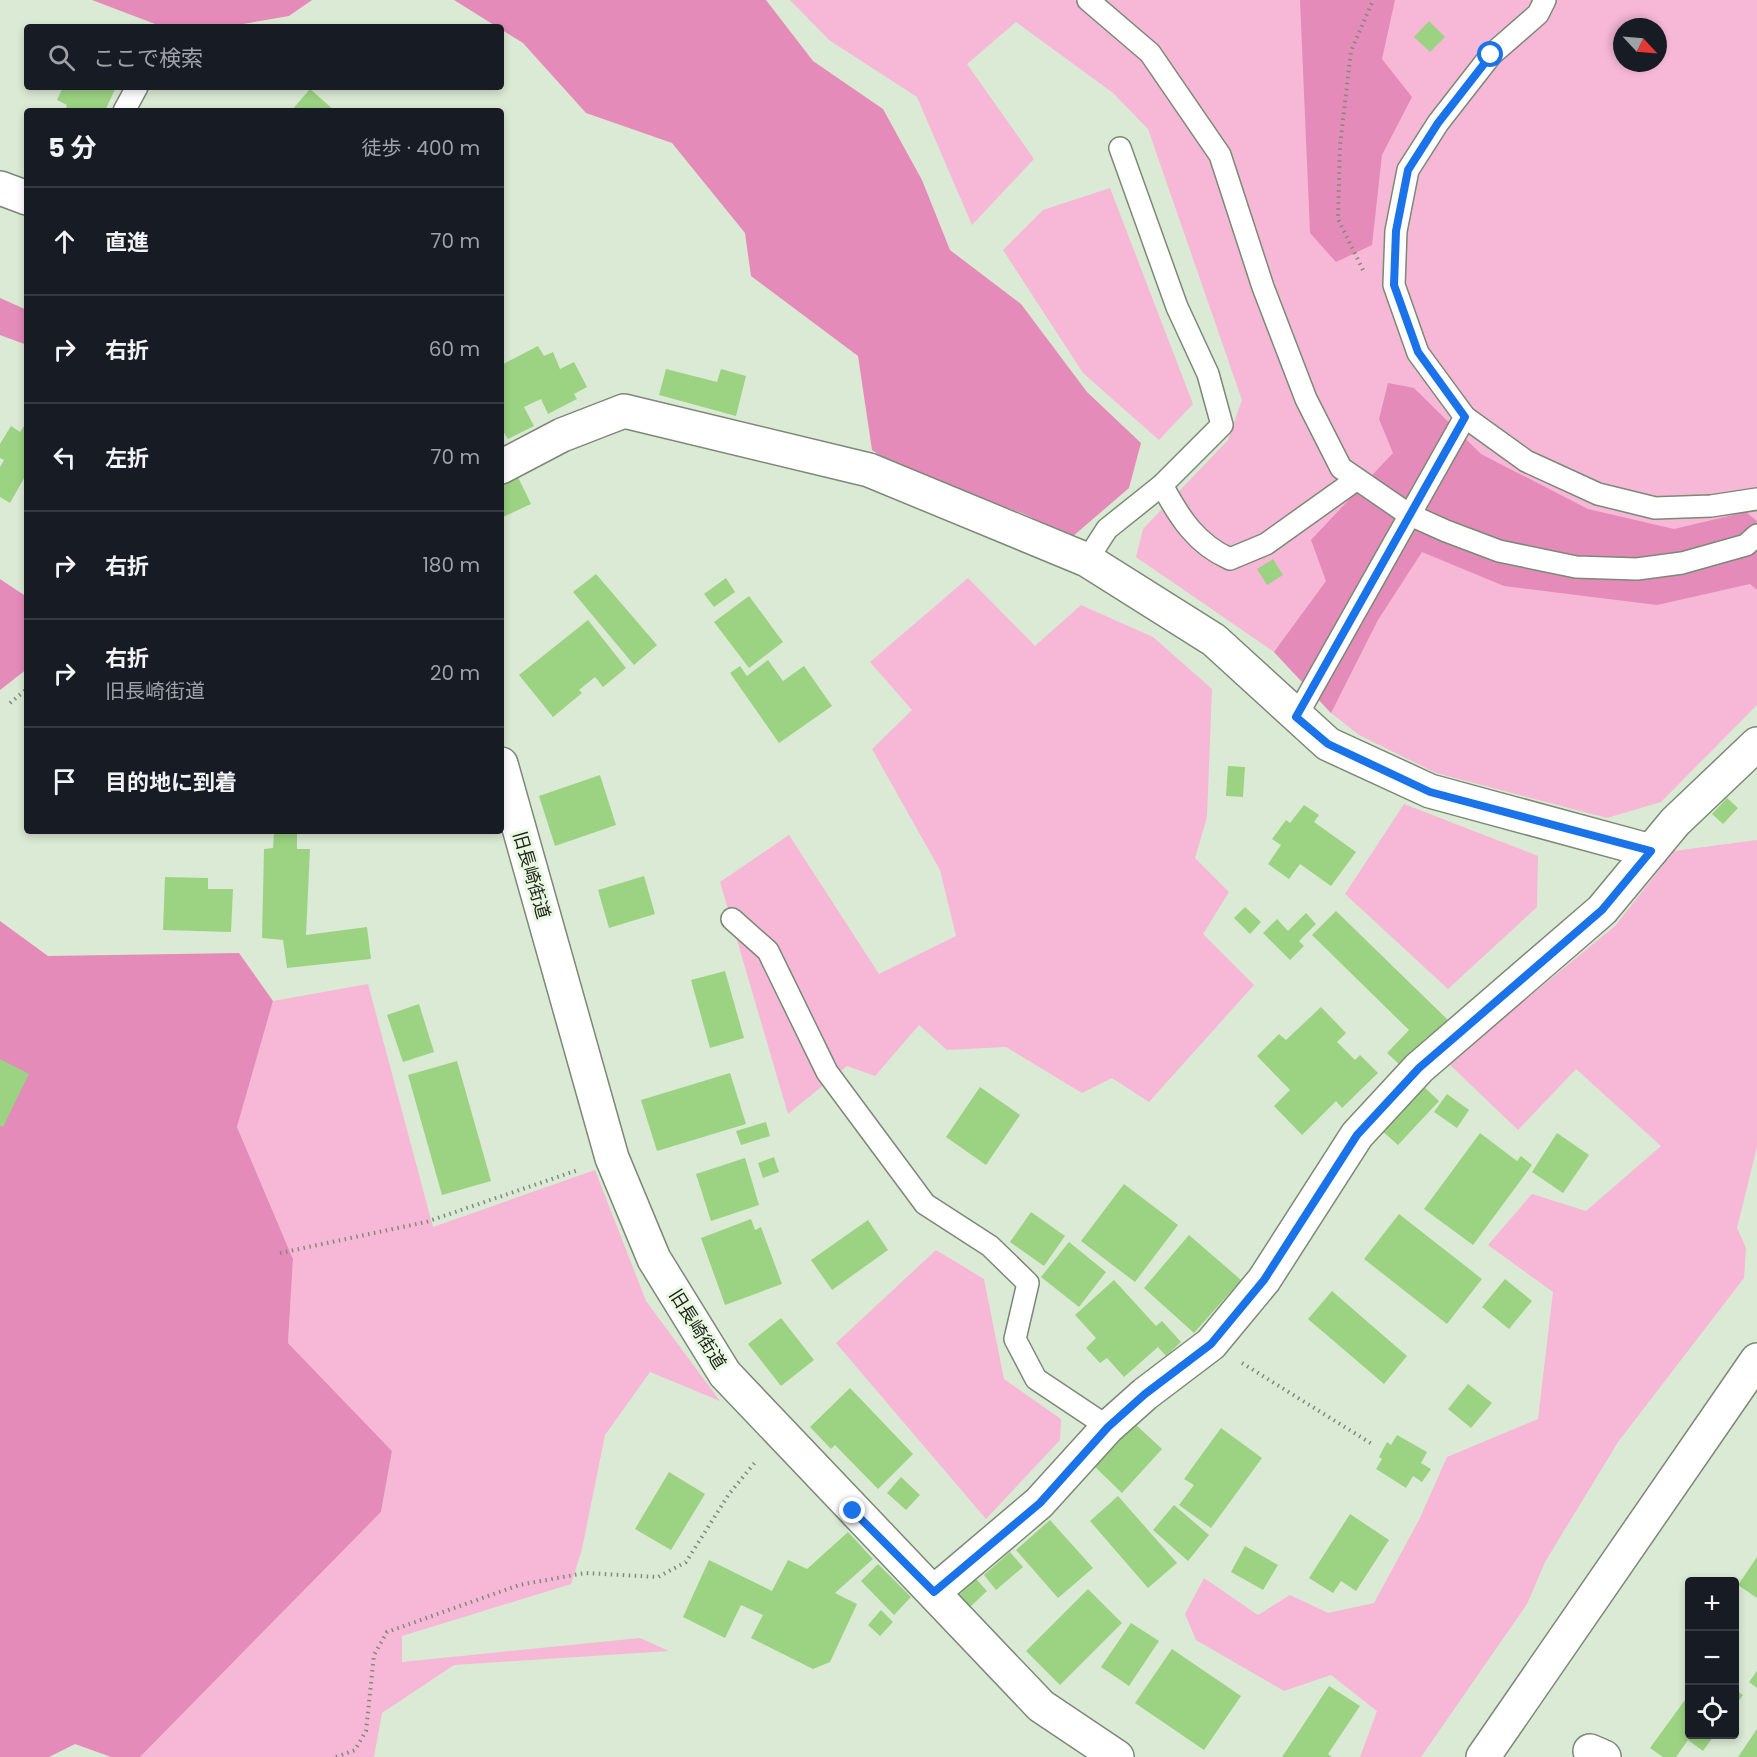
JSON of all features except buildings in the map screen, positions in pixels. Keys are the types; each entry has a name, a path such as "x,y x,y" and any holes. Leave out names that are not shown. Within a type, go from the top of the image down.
{"street":[{"path":"0,188 24,197"},
{"path":"504,465 562,435 624,411 869,470 1087,560 1214,640 1328,744 1430,792 1651,851"},
{"path":"934,1592 1040,1503 1108,1427 1145,1394 1211,1344 1264,1280 1357,1135 1419,1068 1602,910 1675,822 1757,744"},
{"name":"旧長崎街道","path":"504,775 612,1158 654,1259 725,1374 1041,1706 1117,1757"},
{"path":"1483,1757 1757,1360"}],"lane":[{"path":"1088,0 1150,53 1220,155 1263,286 1306,399 1341,468 1408,514 1500,551 1576,567 1637,569 1682,563 1746,545 1757,535"},
{"path":"1545,0 1538,14 1491,55 1438,123 1408,170 1396,231 1394,285 1418,352 1465,417 1526,461 1598,494 1654,508 1710,506 1757,499"},
{"path":"126,108 135,90"},
{"path":"1087,560 1107,529 1162,485 1222,425 1208,374 1177,307 1120,148"},
{"path":"1296,717 1408,514 1465,417"},
{"path":"1162,485 1182,521 1212,551 1230,559 1266,544 1357,479"},
{"path":"732,920 768,951 827,1072 925,1204 990,1246 1028,1283 1015,1339 1036,1379 1108,1427"}],"path":[{"path":"1373,0 1351,51 1340,146 1338,219 1361,269 1394,285"},
{"path":"10,703 24,691"},
{"path":"280,1253 426,1222 612,1158"},
{"path":"1211,1344 1372,1444"},
{"path":"336,1757 355,1750 366,1731 374,1655 387,1632 519,1585 585,1573 658,1577 686,1562 729,1494 780,1432"}],"shaded area":[{"path":"92,0 312,0 289,16 243,24 155,24"},
{"path":"454,0 766,0 813,61 883,109 922,180 950,250 1021,304 1087,392 1141,443 1129,488 1072,537 1024,514 899,468 872,450 858,356 751,276 745,233 672,143 586,113 523,43 504,31 504,24 493,24"},
{"path":"790,0 1757,0 1757,705 1661,802 1607,818 1436,773 1359,735 1331,713 1274,652 1136,557 1143,529 1228,440 1242,400 1148,129 1113,93 1016,22 967,64 1034,159 972,225 917,97 829,40"},
{"path":"1300,0 1395,0 1382,59 1412,97 1382,155 1372,245 1336,262 1310,233"},
{"path":"1110,188 1193,404 1159,440 1083,373 1003,250 1043,210"},
{"path":"0,298 24,309 24,344 0,335"},
{"path":"1388,383 1414,388 1481,454 1588,509 1674,529 1746,512 1757,521 1757,590 1750,584 1657,605 1504,586 1422,552 1378,620 1331,713 1274,652 1326,581 1311,540 1393,453 1379,419"},
{"path":"968,578 1035,646 1081,605 1153,637 1212,689 1207,817 1195,858 1229,892 1203,934 1254,985 1149,1102 1112,1078 1082,1093 1006,1047 947,1050 919,1025 875,1076 847,1066 788,1114 720,882 789,835 879,974 956,936 940,870 872,749 912,710 870,662"},
{"path":"0,579 24,595 24,671 0,690"},
{"path":"1404,804 1538,856 1537,907 1448,989 1345,894"},
{"path":"1757,840 1757,1147 1737,1228 1746,1248 1744,1278 1618,1442 1545,1562 1527,1604 1421,1757 1360,1757 1377,1711 1331,1675 1284,1691 1196,1640 1185,1614 1204,1578 1258,1615 1290,1595 1328,1613 1374,1603 1419,1520 1447,1457 1538,1419 1553,1292 1488,1245 1532,1194 1586,1211 1661,1146 1576,1069 1518,1130 1448,1063 1615,926 1674,851"},
{"path":"0,921 48,956 239,953 273,1001 237,1127 293,1259 288,1343 392,1451 381,1512 140,1757 111,1757 75,1744 49,1757 0,1757"},
{"path":"368,984 433,1227 595,1170 646,1301 720,1401 650,1372 605,1435 582,1549 571,1584 402,1636 402,1662 640,1638 669,1651 454,1665 382,1713 374,1757 140,1757 381,1512 392,1451 288,1343 293,1259 237,1127 273,1001"},
{"path":"936,1250 984,1279 1004,1379 1061,1419 1060,1440 986,1519 836,1343"}],"route":[{"path":"853,1511 934,1592 1040,1503 1108,1427 1145,1394 1211,1344 1264,1280 1357,1135 1419,1068 1602,910 1651,851 1430,792 1328,744 1296,717 1408,514 1465,417 1418,352 1394,285 1396,231 1408,170 1438,123 1491,55"}]}
